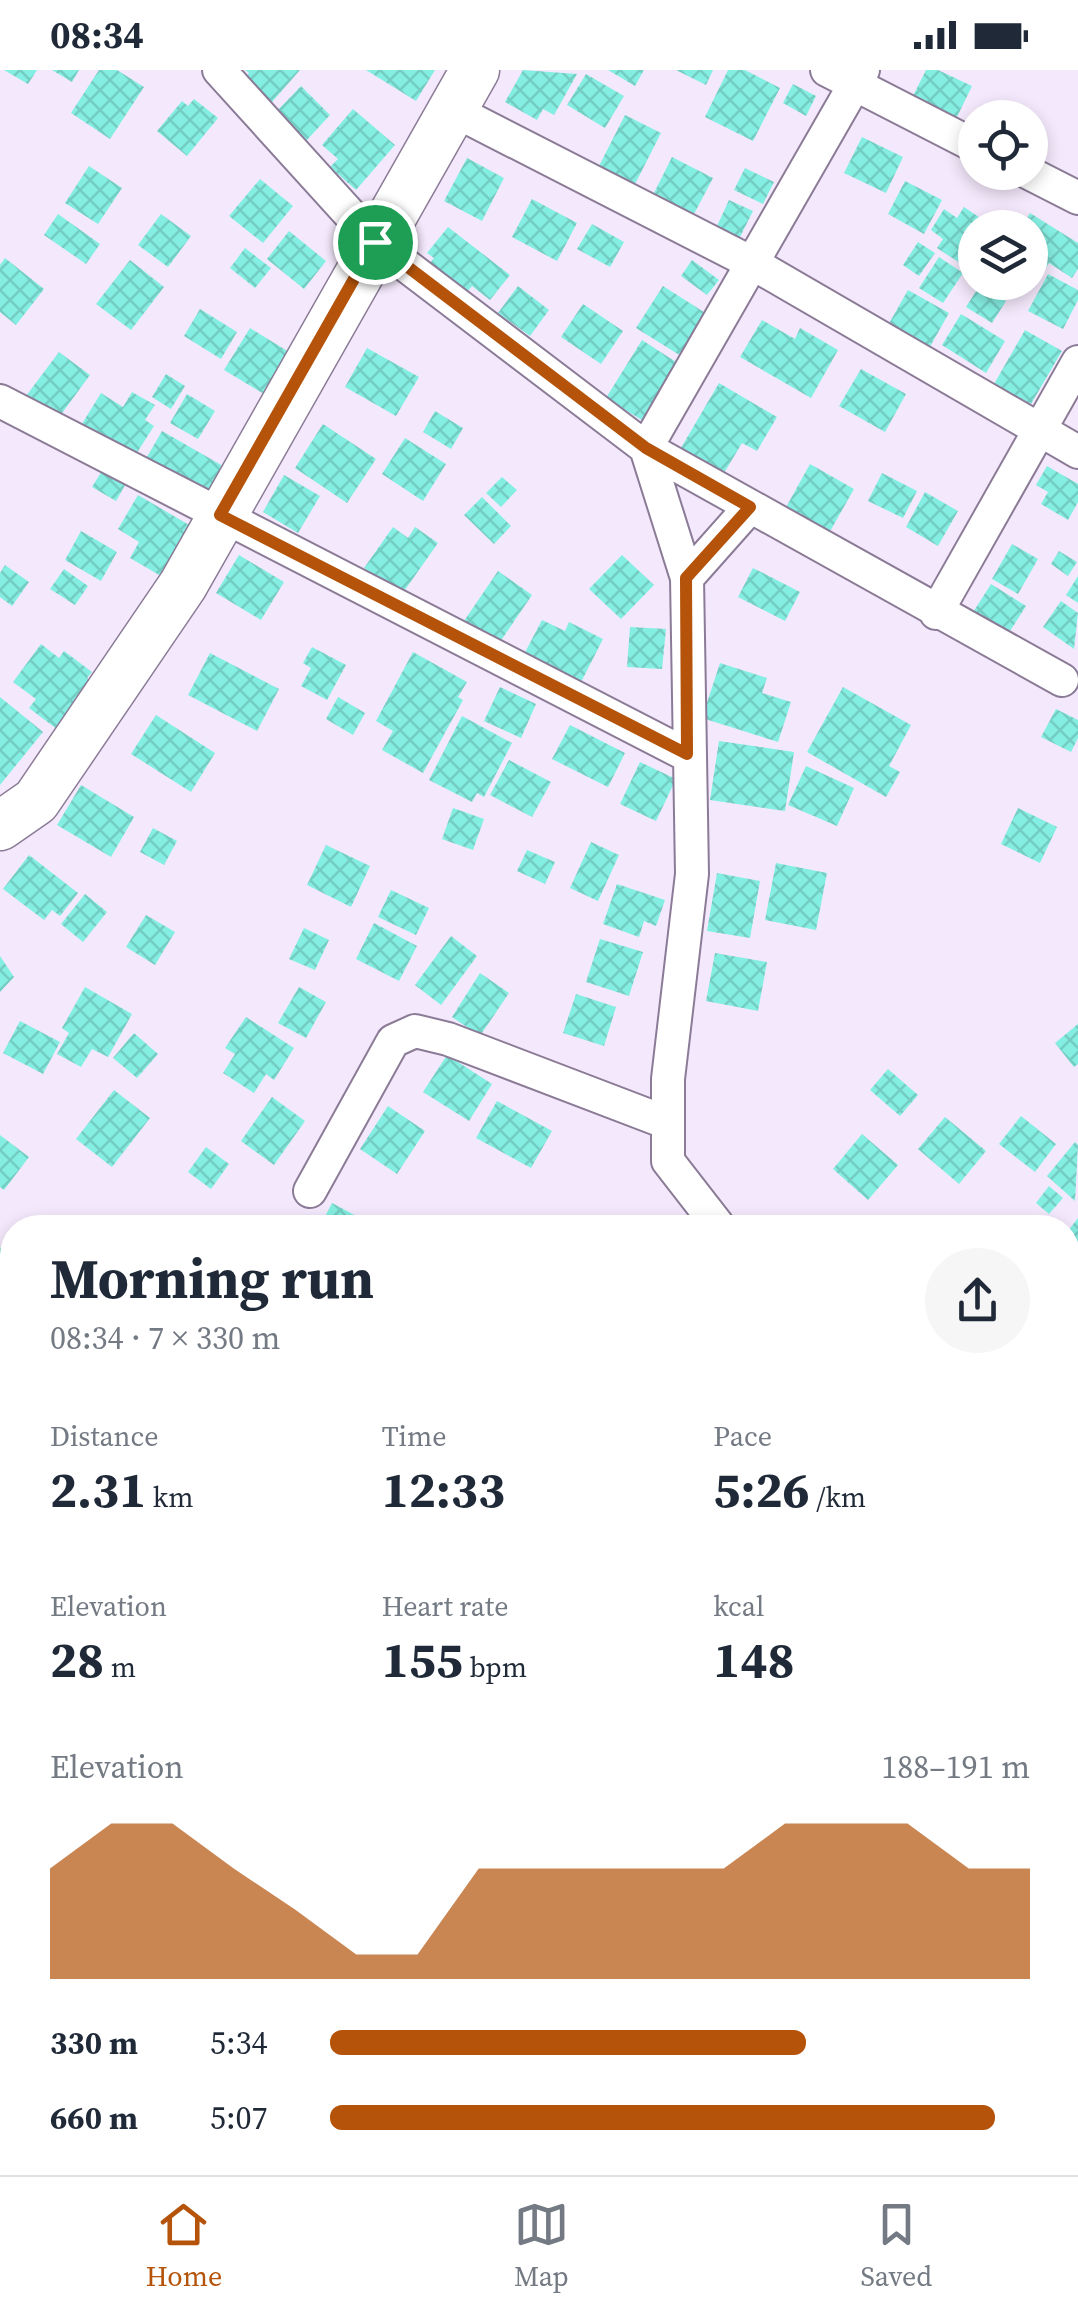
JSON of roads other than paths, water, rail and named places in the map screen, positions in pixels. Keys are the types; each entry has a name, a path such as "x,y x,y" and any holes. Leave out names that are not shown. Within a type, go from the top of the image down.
{"street":[{"path":"219,70 375,242 646,448 1062,680"},
{"path":"710,1215 668,1160 668,1079 692,874 686,578 646,448 752,263 848,74 958,136"},
{"path":"0,826 36,801 183,586 464,90 1078,452"},
{"path":"1048,182 1078,198"},
{"path":"936,613 1078,362"},
{"path":"0,401 687,754"},
{"path":"686,578 750,507"},
{"path":"310,1190 393,1042 414,1031 448,1039 668,1123"}]}
